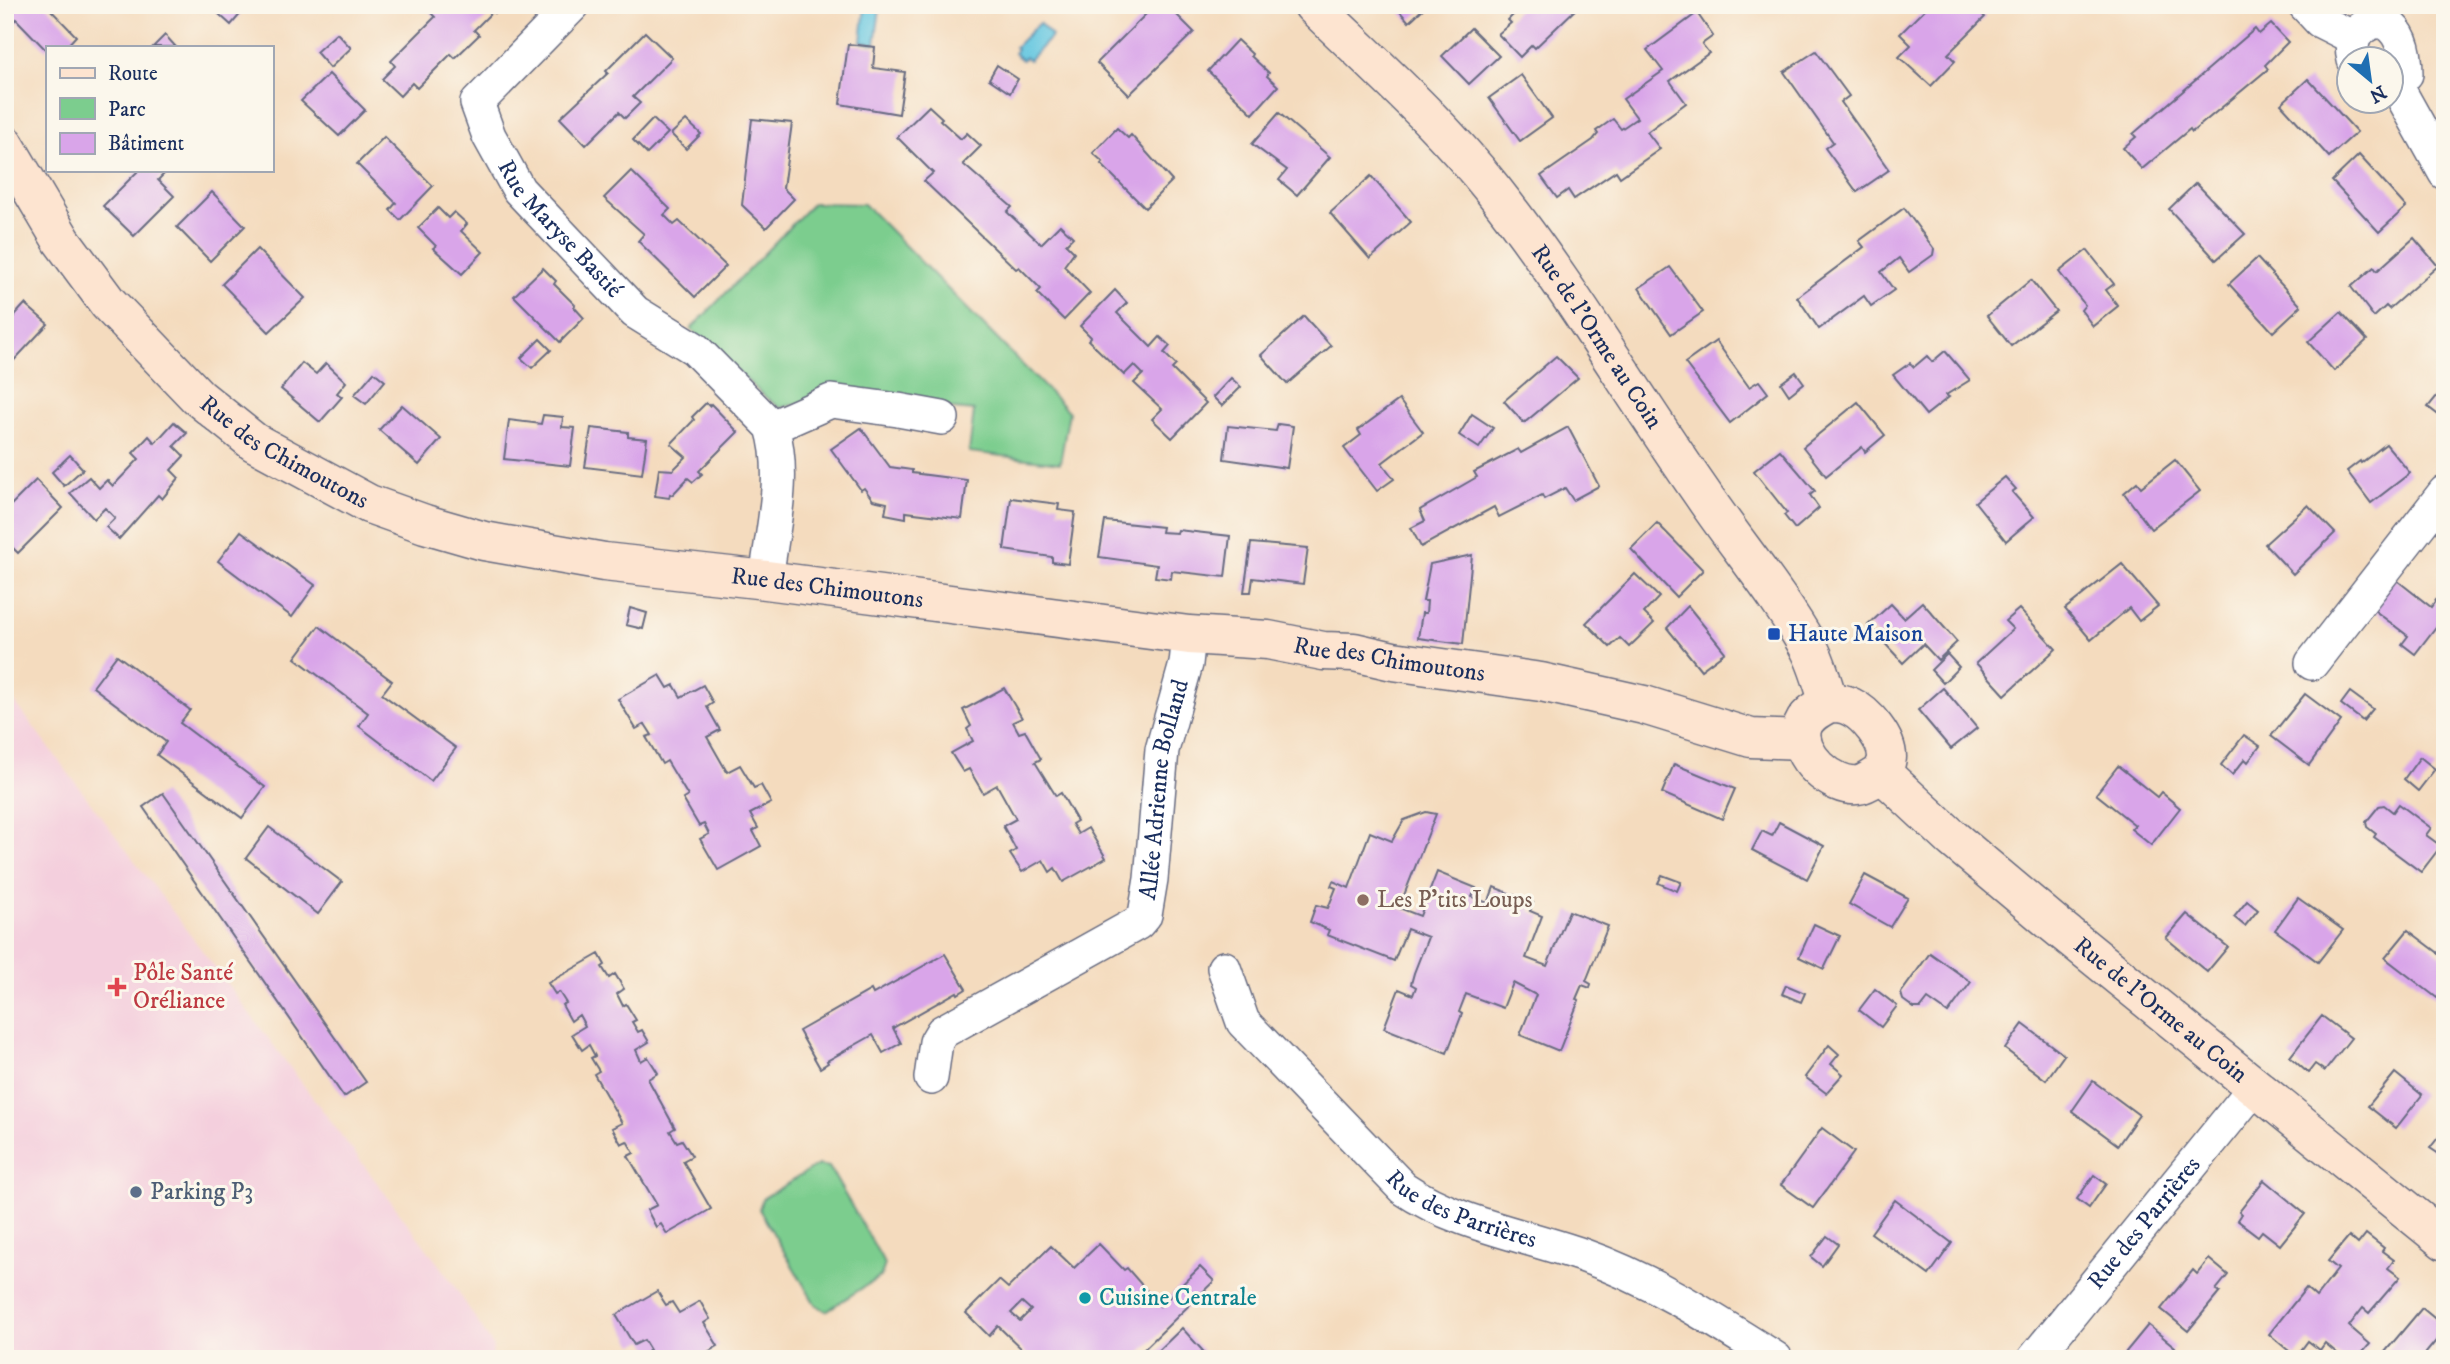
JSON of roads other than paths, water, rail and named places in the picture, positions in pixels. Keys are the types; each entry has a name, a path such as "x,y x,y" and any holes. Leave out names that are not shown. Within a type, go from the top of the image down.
{"main road":[{"name":"Rue de l'Orme au Coin","path":"1313,5 1405,93 1494,191 1568,294 1701,492 1777,599 1810,650 1829,703"},
{"name":"Rue des Chimoutons","path":"5,145 62,241 108,303 198,397 254,442 369,504 425,524 484,541 628,566 766,580 1189,635 1268,640 1323,651 1354,652 1393,661 1541,681 1644,705 1751,738 1802,740"},
{"path":"1829,703 1850,706 1861,712 1870,723 1885,744 1887,757 1882,773 1858,785 1836,781 1811,759 1802,740 1805,720 1814,710 1829,703"},
{"name":"Rue de l'Orme au Coin","path":"1882,773 1983,864 2445,1241"}],"street":[{"name":"Rue Maryse Bastié","path":"573,5 477,103 489,136 519,190 635,312 695,349 772,427"},
{"path":"2305,5 2320,21 2366,31 2386,23 2398,36 2401,46"},
{"path":"2404,53 2404,76"},
{"path":"2404,104 2445,173"},
{"path":"766,580 779,474 777,444 772,427 831,401 942,418"},
{"path":"2312,663 2445,492"},
{"name":"Allée Adrienne Bolland","path":"931,1078 936,1042 942,1032 1138,923 1145,915 1163,750 1186,664 1189,635"},
{"name":"Rue des Parrières","path":"1224,968 1243,1023 1403,1188 1427,1205 1583,1256 1626,1273 1677,1297 1776,1359"},
{"name":"Rue des Parrières","path":"2034,1359 2255,1087"}],"water":[{"path":"865,7 880,9 875,44 861,42"},
{"path":"1039,23 1052,36 1029,60 1025,57 1022,60 1014,53 1017,49 1015,47"}],"place":[{"name":"Haute Maison","path":"1774,634"},
{"name":"Les P'tits Loups","path":"1363,900"},
{"name":"Pôle Santé Oréliance","path":"117,987"},
{"name":"Parking P3","path":"136,1192"},
{"name":"Cuisine Centrale","path":"1085,1298"}]}
